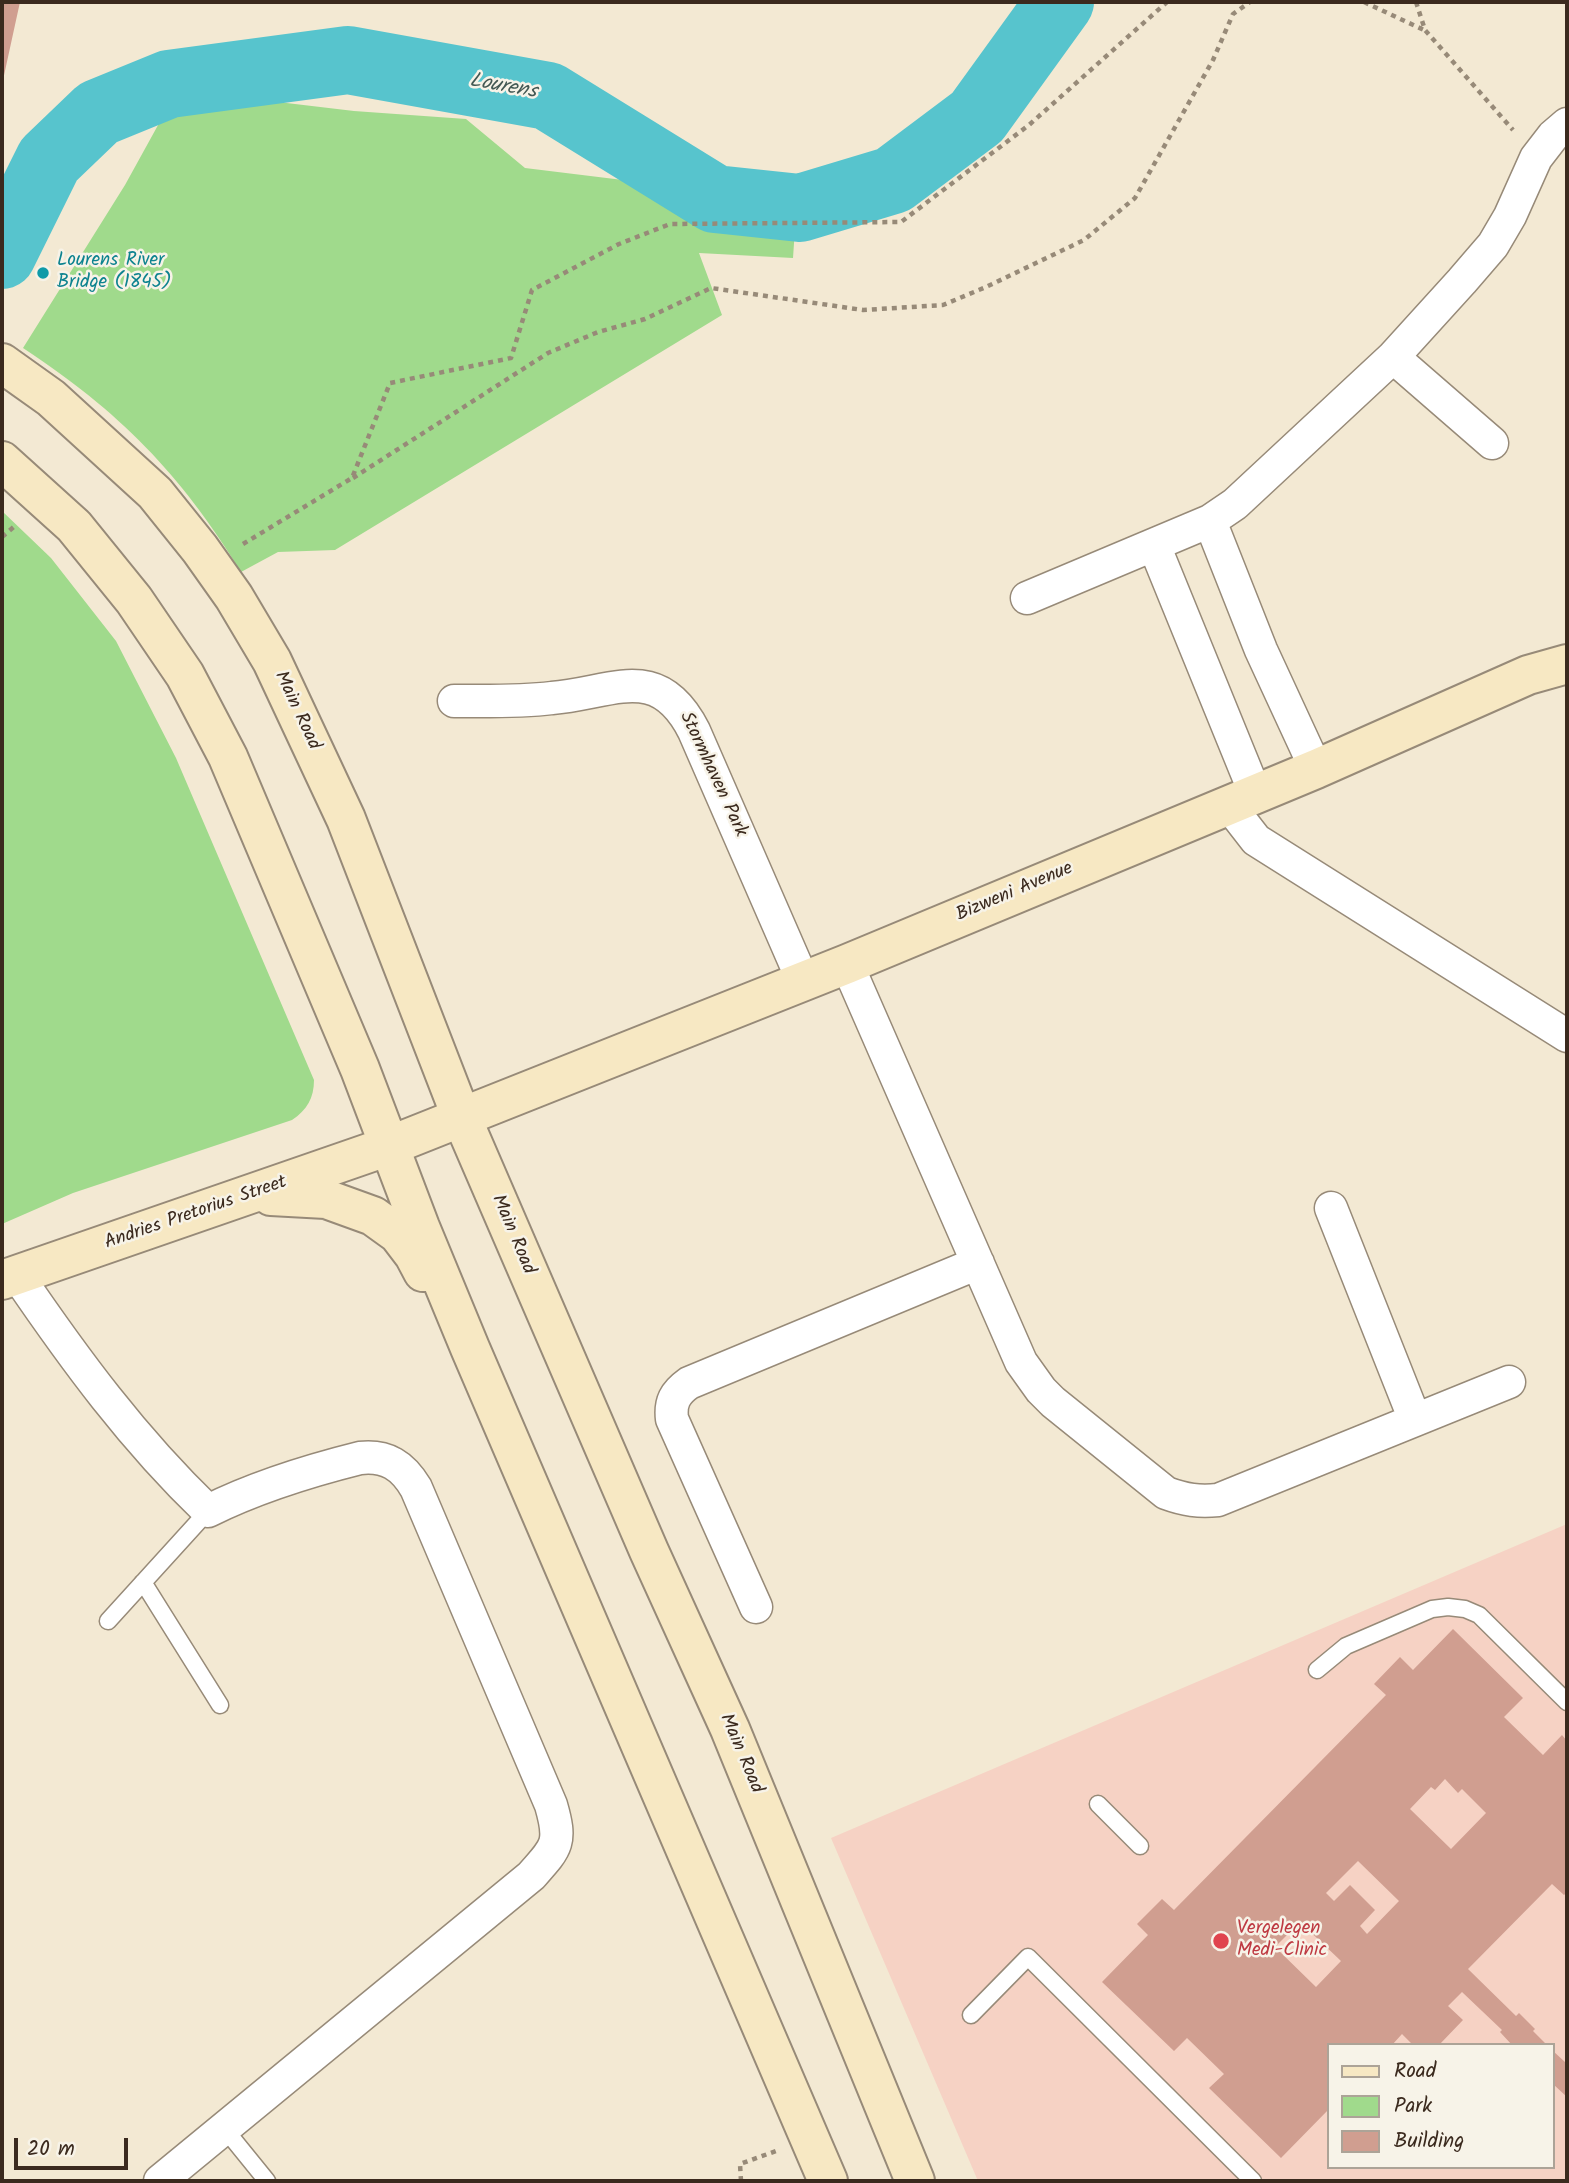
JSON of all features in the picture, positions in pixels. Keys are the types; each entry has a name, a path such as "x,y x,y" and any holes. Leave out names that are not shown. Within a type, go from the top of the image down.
{"main road":[{"name":"Main Road","path":"2,363 51,398 155,493 234,597 272,661 346,819 461,1116 649,1551 730,1729 915,2181"},
{"path":"6,464 74,526 134,600 185,675 228,757 360,1069 420,1227 470,1348 828,2181"},
{"name":"Bizweni Avenue","path":"461,1116 847,964 1316,769 1528,676 1567,664"},
{"name":"Andries Pretorius Street","path":"9,1277 252,1195 389,1146 461,1116"},
{"path":"252,1195 326,1199 373,1216 398,1234 414,1255 448,1317 470,1348"}],"street":[{"path":"1027,598 1210,522 1235,504 1393,357 1493,245 1510,216 1536,158 1553,136 1567,124"},
{"path":"1393,357 1492,443"},
{"path":"1210,522 1261,650 1316,769"},
{"path":"1154,545 1256,840 1567,1036"},
{"name":"Stormhaven Park","path":"453,701 553,698 639,686 672,698 684,710 694,731 803,981"},
{"path":"847,964 1021,1362 1041,1390 1166,1493 1183,1500 1218,1500 1509,1382"},
{"path":"1331,1208 1415,1420"},
{"path":"756,1607 672,1419 673,1400 679,1390 689,1383 978,1263"},
{"path":"9,1277 168,1472 208,1511 283,1480 360,1458 386,1459 399,1466 416,1488 551,1805 558,1829 554,1851 531,1876 160,2181"}],"lane":[{"path":"108,1621 208,1511"},
{"path":"143,1582 220,1704"},
{"path":"1317,1670 1346,1646 1432,1609 1465,1609 1484,1620 1567,1702"},
{"path":"1098,1804 1140,1846"},
{"path":"971,2015 1028,1957 1253,2181"},
{"path":"224,2128 267,2181"}],"path":[{"path":"352,478 390,383 511,358 532,290 619,244 670,223 901,222 1029,125 1167,2"},
{"path":"210,563 352,478 548,353 598,332 645,318 711,288 863,310 943,304 986,288 1084,240 1135,198 1213,60 1233,13 1250,2"},
{"path":"1368,2 1424,30 1536,158"},
{"path":"1416,2 1424,30"},
{"path":"741,2181 740,2164 809,2139"}],"shaded area":[{"name":"Vergelegen Medi-Clinic","path":"1567,1524 1567,2181 978,2181 831,1838"}],"green space":[{"path":"219,95 354,111 466,119 525,168 631,181 708,211 796,214 793,258 699,253 722,315 335,550 278,552 241,572 195,504 146,447 89,396 23,348 125,185 168,107"},
{"path":"2,511 51,558 116,641 176,758 314,1080 309,1103 292,1120 73,1193 2,1224"}],"building":[{"path":"2,2 20,2 3,80 2,80"},
{"path":"1453,1629 1523,1698 1504,1717 1543,1755 1562,1735 1567,1741 1567,1892 1564,1895 1552,1884 1468,1969 1516,2016 1519,2013 1545,2043 1510,2043 1500,2032 1502,2030 1462,1992 1448,2006 1463,2020 1441,2043 1411,2043 1402,2034 1394,2043 1328,2043 1328,2110 1281,2158 1209,2088 1224,2074 1187,2038 1174,2051 1102,1982 1148,1935 1137,1924 1162,1899 1174,1910 1386,1695 1374,1684 1400,1657 1413,1670","holes":["1445,1779 1458,1793 1462,1789 1486,1813 1451,1849 1410,1809 1431,1787 1435,1790","1358,1861 1399,1901 1367,1934 1360,1926 1375,1910 1350,1885 1334,1901 1326,1893","1300,1922 1341,1961 1316,1987 1275,1947"]},
{"path":"1555,2053 1565,2062 1567,2060 1567,2097 1555,2086"}],"waterway":[{"name":"Lourens","path":"2,255 49,160 98,113 169,84 348,60 548,96 715,199 800,208 893,180 977,117 1060,2"}],"place":[{"name":"Lourens River Bridge (1845)","path":"43,273"},
{"name":"Vergelegen Medi-Clinic","path":"1221,1941"}]}
